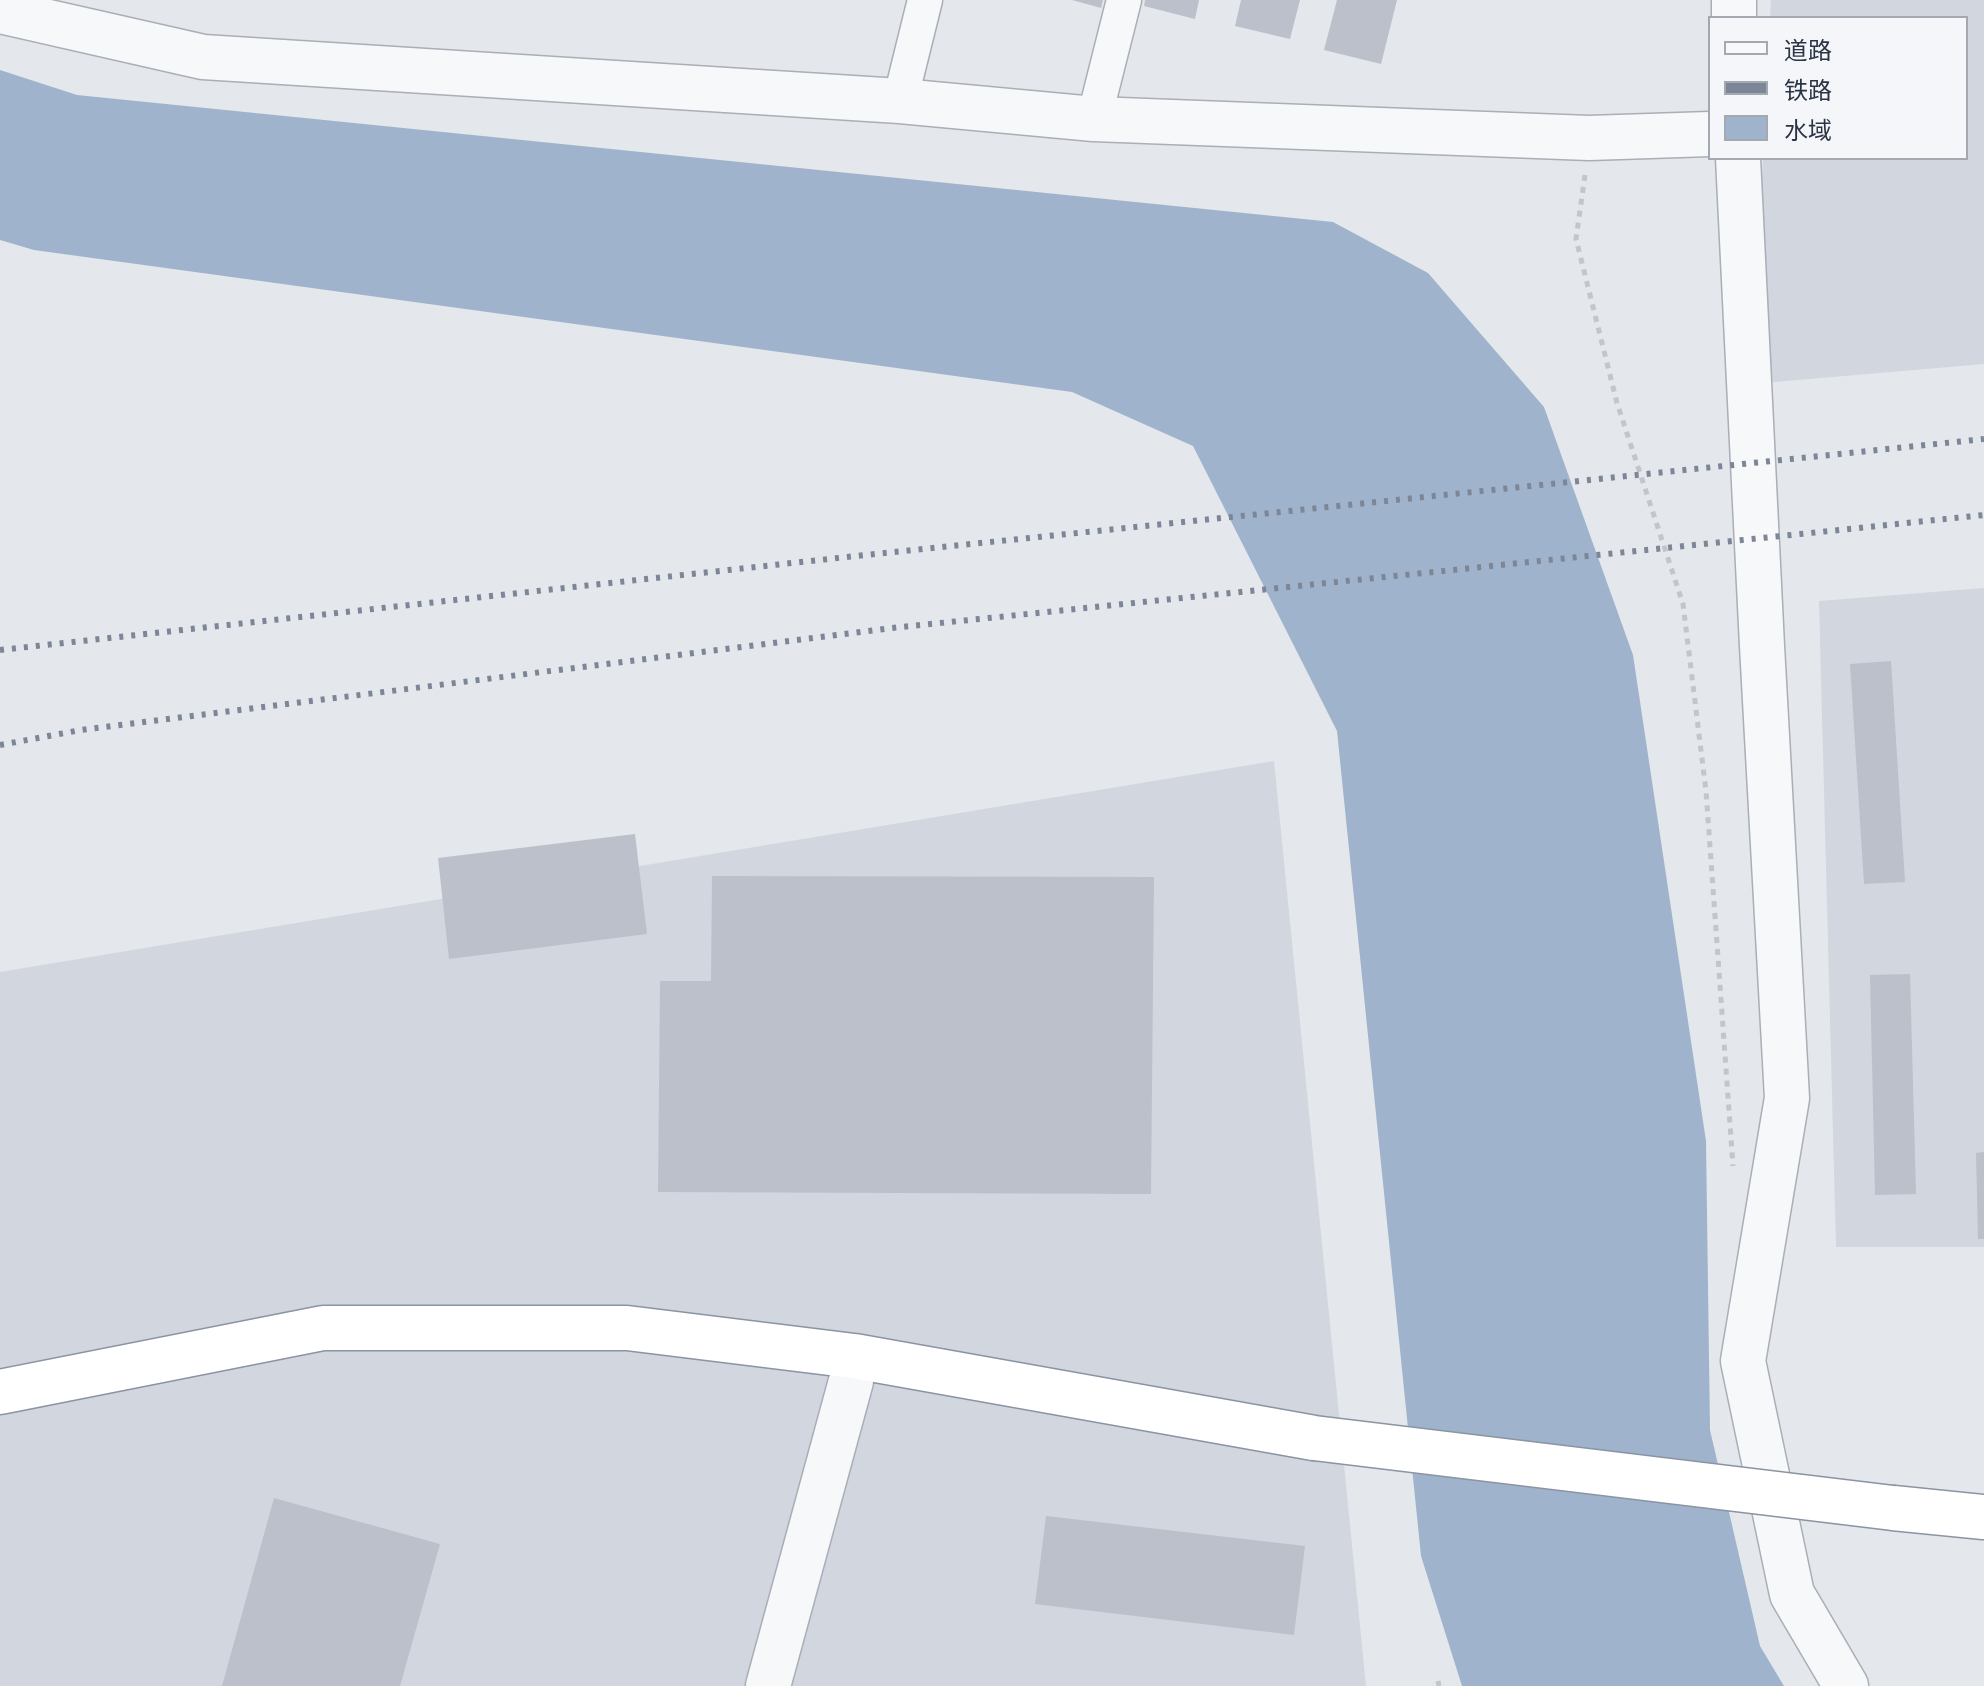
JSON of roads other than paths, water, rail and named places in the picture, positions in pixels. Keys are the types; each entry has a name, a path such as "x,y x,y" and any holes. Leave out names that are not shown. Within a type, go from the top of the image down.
{"highway":[{"path":"0,1392 323,1328 627,1328 854,1356 1314,1438"},
{"path":"0,1418 326,1353 625,1353 1984,1517"}],"street":[{"path":"900,101 925,0"},
{"path":"1094,119 1124,0"},
{"path":"0,11 203,57 900,101 1094,119 1589,138 1708,134"},
{"path":"1738,160 1787,1098 1743,1361 1792,1594 1846,1686"},
{"path":"768,1686 851,1381"}],"water":[{"path":"0,70 77,95 1333,222 1428,273 1544,407 1633,655 1706,1141 1710,1430 1760,1646 1784,1686 1462,1686 1421,1556 1337,731 1193,446 1072,392 34,250 0,240"}],"railway":[{"path":"0,650 865,555 1984,439"},
{"path":"0,745 81,730 892,628 1984,515"}]}
